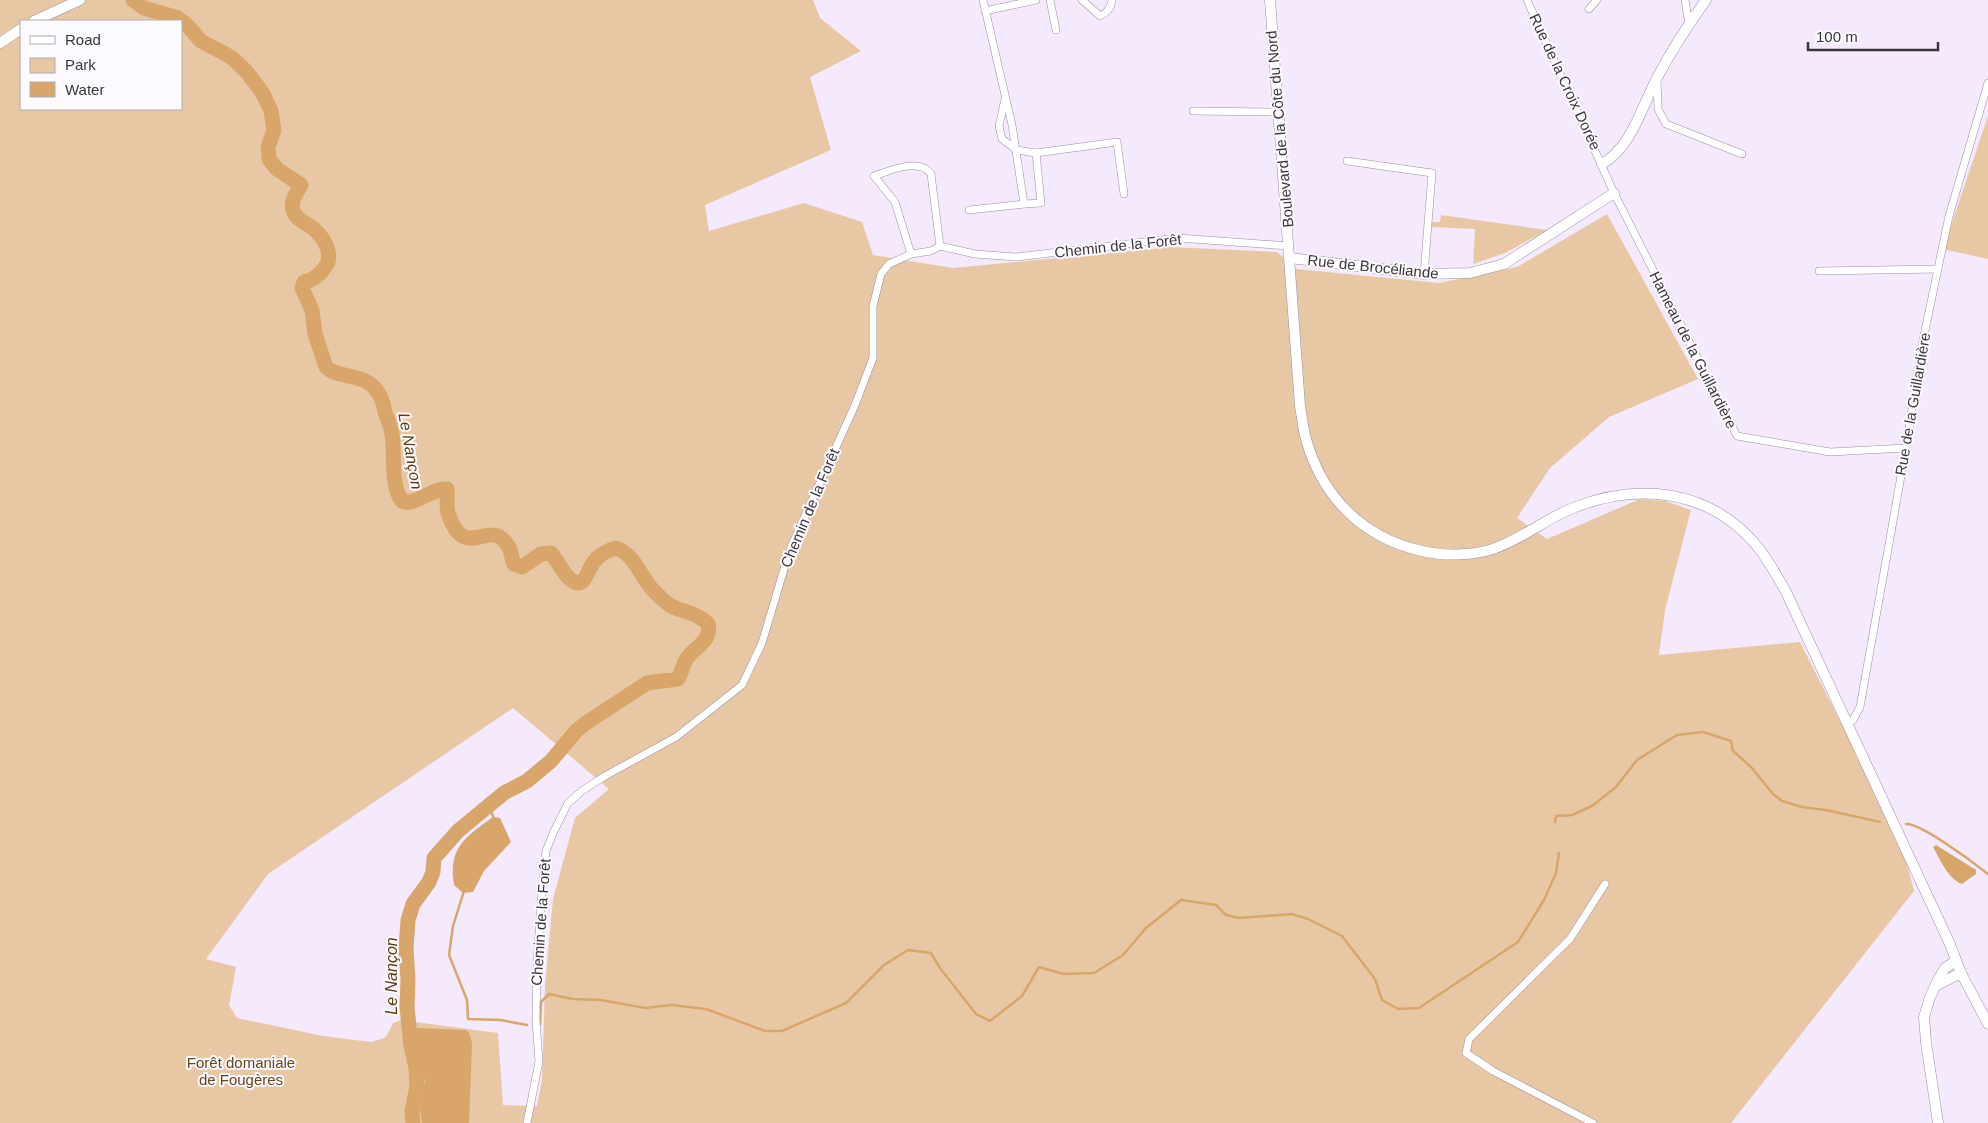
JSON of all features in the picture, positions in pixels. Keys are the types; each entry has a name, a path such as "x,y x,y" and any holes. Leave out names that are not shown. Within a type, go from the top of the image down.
{"main road":[{"path":"36,20 80,0"},
{"name":"Boulevard de la Côte du Nord","path":"1270,0 1300,406 1305,439 1315,464 1337,502 1364,527 1385,539 1434,554 1462,554 1491,550 1516,539 1571,508 1623,493 1645,492 1670,495 1694,501 1736,526 1755,544 1773,569 1786,592 1949,942 1961,973 1988,1024"},
{"path":"1602,164 1626,141 1657,77 1706,0"},
{"path":"0,43 20,30"},
{"name":"Rue de Brocéliande","path":"1290,258 1424,274 1470,273 1504,264 1614,193"},
{"path":"1938,1123 1924,1016 1930,996 1945,968 1956,961"},
{"path":"1937,985 1961,973"}],"street":[{"path":"983,0 1017,150 1024,204"},
{"path":"985,11 1036,0"},
{"path":"1050,0 1056,30"},
{"path":"1082,0 1100,16 1106,13 1111,6 1112,0"},
{"name":"Rue de la Croix Dorée","path":"1527,0 1602,164"},
{"path":"1589,9 1597,0"},
{"path":"1685,0 1689,24"},
{"path":"1657,77 1658,109 1666,124 1742,154"},
{"name":"Rue de la Guillardière","path":"1847,724 1853,720 1860,707 1906,448 1922,345 1949,216 1988,83"},
{"path":"1005,98 1000,113 999,126 1002,139 1017,150 1036,152 1117,142 1124,194"},
{"path":"1193,111 1278,112"},
{"path":"969,210 1041,203 1036,152"},
{"path":"1347,161 1432,173 1424,274"},
{"name":"Hameau de la Guillardière","path":"1602,164 1614,193 1737,436 1830,452 1906,448"},
{"path":"911,254 894,202 874,176 910,166 923,166 928,170 931,174 940,246"},
{"name":"Chemin de la Forêt","path":"528,1123 539,1061 536,1021 537,963 544,868 546,851 554,830 568,803 583,790 676,737 742,685 762,643 790,549 855,405 873,358 873,306 881,274 889,264 911,254 931,251 940,246 975,254 1016,257 1178,238 1289,246"},
{"path":"1819,271 1938,269"},
{"path":"1592,1123 1492,1070 1466,1053 1469,1039 1570,939 1606,884"}],"green space":[{"name":"Forêt domaniale de Fougères","path":"0,0 813,0 820,18 861,51 810,77 831,150 705,205 709,231 804,203 862,222 873,255 953,268 1171,247 1277,252 1296,269 1439,283 1517,267 1607,214 1698,379 1609,417 1550,468 1517,518 1547,539 1640,499 1665,501 1691,510 1665,610 1659,655 1800,642 1847,735 1895,818 1914,891 1731,1123 0,1123","holes":["513,708 609,789 575,818 553,899 545,986 542,1080 537,1106 503,1105 498,1033 401,1020 393,1023 386,1037 371,1042 323,1036 237,1018 229,1005 236,967 206,959 268,874"]},
{"path":"1988,116 1988,259 1943,249"},
{"path":"1441,215 1547,230 1505,253 1473,264 1475,229 1431,227 1432,222 1440,222"}],"water":[{"path":"493,817 500,818 511,842 484,871 473,892 463,893 454,885 453,872 456,852 474,831"},
{"path":"1936,845 1976,870 1976,874 1962,884 1957,881 1942,863 1933,847"},
{"path":"417,1028 466,1030 470,1034 472,1044 469,1123 422,1123 420,1109 425,1082 416,1035"}],"waterway":[{"name":"Le Nançon","path":"133,0 144,8 180,20"},
{"name":"Le Nançon","path":"182,21 201,41 231,57 246,71 262,92 271,111 274,130 268,147 269,159 277,169 301,185 293,200 293,210 299,219 319,234 327,248 328,263 319,275 304,282 302,288 312,310 315,334 326,367 331,371 365,381 372,385 380,396 391,431 394,478 402,501 412,502 435,491 447,489 448,513 455,528 462,536 470,538 493,535 501,538 509,548 514,564 522,567 541,554 551,553 567,576 577,583 584,580 597,558 616,548 629,556 650,587 666,602 673,607 696,616 708,624 709,630 706,639 686,659 678,679 647,683 586,723 576,731 551,761 527,781 504,793 458,831 434,858 433,872 429,882 413,904 408,920 406,949 407,1007 417,1086 412,1111 413,1123"},
{"path":"1555,822 1556,816 1572,815 1592,806 1616,787 1637,760 1677,735 1703,732 1731,741 1733,751 1751,767 1773,794 1782,801 1802,807 1826,810 1880,822"},
{"path":"489,806 494,819"},
{"path":"1906,824 1913,825 1935,836 1988,874"},
{"path":"540,1024 541,1002 549,994 573,999 601,1000 645,1008 672,1005 706,1009 765,1031 782,1031 846,1003 884,965 908,950 931,953 940,968 976,1014 990,1021 1022,996 1039,967 1064,974 1094,973 1123,955 1146,928 1181,900 1216,905 1226,915 1239,918 1292,914 1308,919 1342,936 1375,979 1382,1000 1398,1009 1419,1008 1518,942 1544,900 1556,873 1559,853"},
{"path":"464,891 453,926 449,955 467,1000 468,1019 500,1020 527,1025"}]}
